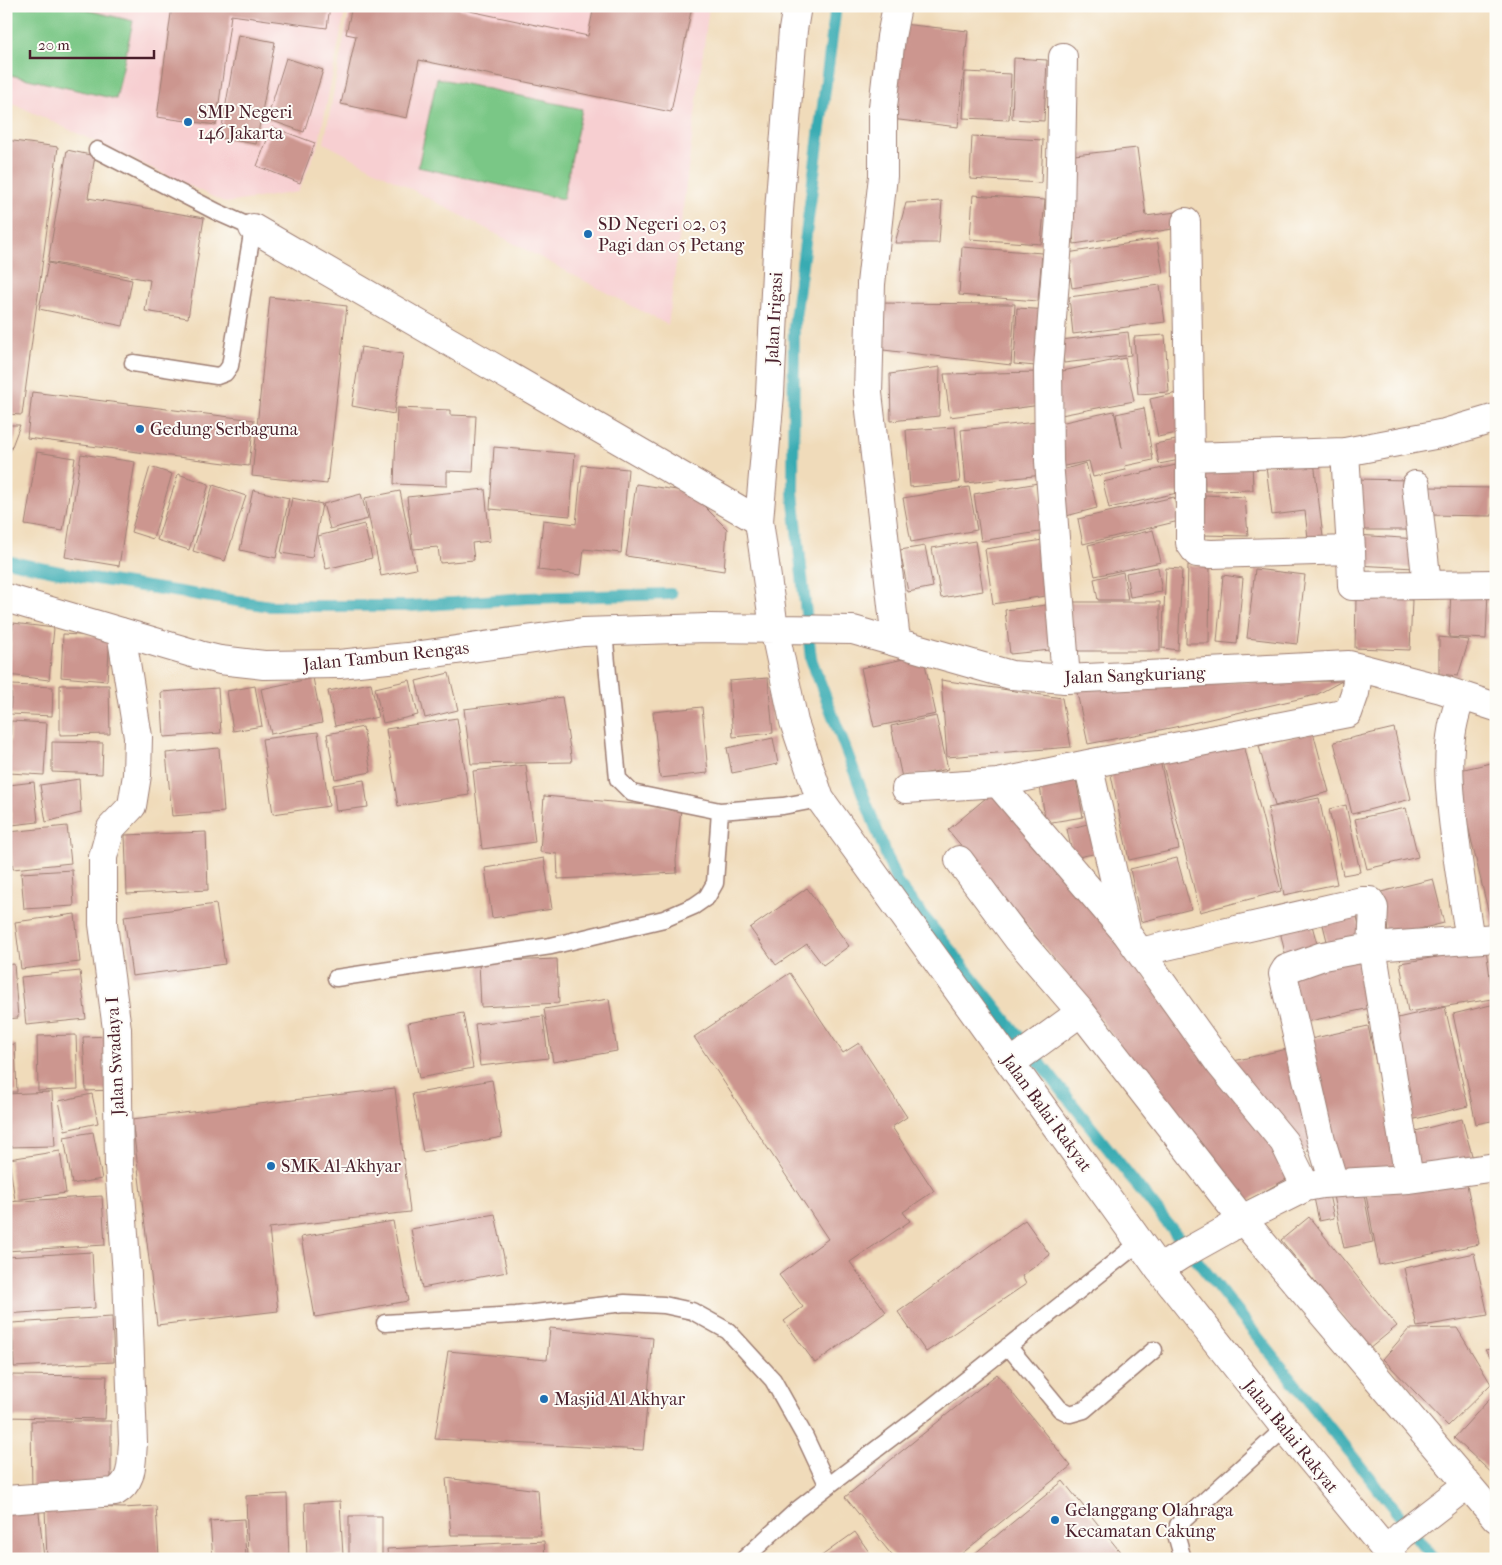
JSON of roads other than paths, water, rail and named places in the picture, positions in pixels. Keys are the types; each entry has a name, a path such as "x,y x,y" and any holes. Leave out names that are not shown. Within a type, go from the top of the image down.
{"street":[{"name":"Jalan Irigasi","path":"779,628 759,521 770,394 779,211 797,6"},
{"path":"896,641 868,393 872,284 883,176 882,106 897,6"},
{"path":"1063,57 1060,217 1048,378 1049,461 1066,679"},
{"path":"1186,222 1190,543 1197,552 1211,554 1351,550"},
{"path":"253,228 759,521"},
{"path":"1190,457 1345,452 1445,433 1496,418"},
{"path":"1345,452 1352,586 1496,584"},
{"path":"1416,485 1427,585"},
{"name":"Jalan Tambun Rengas","path":"6,598 220,660 264,666 339,664 407,657 582,632 779,628"},
{"name":"Jalan Sangkuriang","path":"779,628 853,630 1011,675 1066,679 1349,665 1496,707"},
{"name":"Jalan Balai Rakyat","path":"779,628 794,722 820,798 1017,1058 1159,1269 1285,1428 1394,1548"},
{"name":"Jalan Swadaya I","path":"6,1500 115,1492 122,1488 129,1480 134,1443 127,1275 119,1166 117,1029 103,924 103,857 112,828 132,806 137,775 138,737 121,632"},
{"path":"906,789 998,783 1348,713 1355,693 1358,668"},
{"path":"1334,1183 1321,1140 1283,974 1286,968 1323,956 1372,947 1483,939 1451,808 1449,754 1456,711 1462,696"},
{"path":"1088,764 1134,943"},
{"path":"998,783 1134,943 1220,1064 1284,1142 1306,1187"},
{"path":"958,860 1018,938 1073,1018 1235,1224 1463,1488 1496,1518"},
{"path":"1134,943 1370,901 1374,908 1372,947 1410,1179"},
{"path":"1017,1058 1073,1018"},
{"path":"1159,1269 1235,1224 1306,1187 1334,1183 1410,1179 1496,1167"},
{"path":"1394,1548 1463,1488"}],"lane":[{"path":"97,150 217,212 253,228 230,366 225,373 217,376 133,362"},
{"path":"604,632 618,779 632,793 720,811 783,806 820,798"},
{"path":"336,978 551,946 664,919 687,910 707,897 715,883 720,811"},
{"path":"744,1559 797,1510 928,1410 1140,1242"},
{"path":"385,1323 516,1316 625,1302 664,1305 692,1311 728,1331 773,1380 805,1437 828,1486"},
{"path":"1008,1346 1060,1409 1070,1414 1084,1410 1154,1350"},
{"path":"1183,1559 1177,1538 1178,1525 1285,1428"}],"waterway":[{"path":"836,6 794,326 793,493 811,659 897,883 1434,1559"},
{"path":"6,561 84,577 270,606 411,606 527,598 671,594"}],"place":[{"name":"SMP Negeri 146 Jakarta","path":"188,122"},
{"name":"SD Negeri 02, 03 Pagi dan 05 Petang","path":"588,234"},
{"name":"Gedung Serbaguna","path":"140,429"},
{"name":"SMK Al-Akhyar","path":"271,1166"},
{"name":"Masjid Al Akhyar","path":"544,1399"},
{"name":"Gelanggang Olahraga Kecamatan Cakung","path":"1055,1520"}]}
